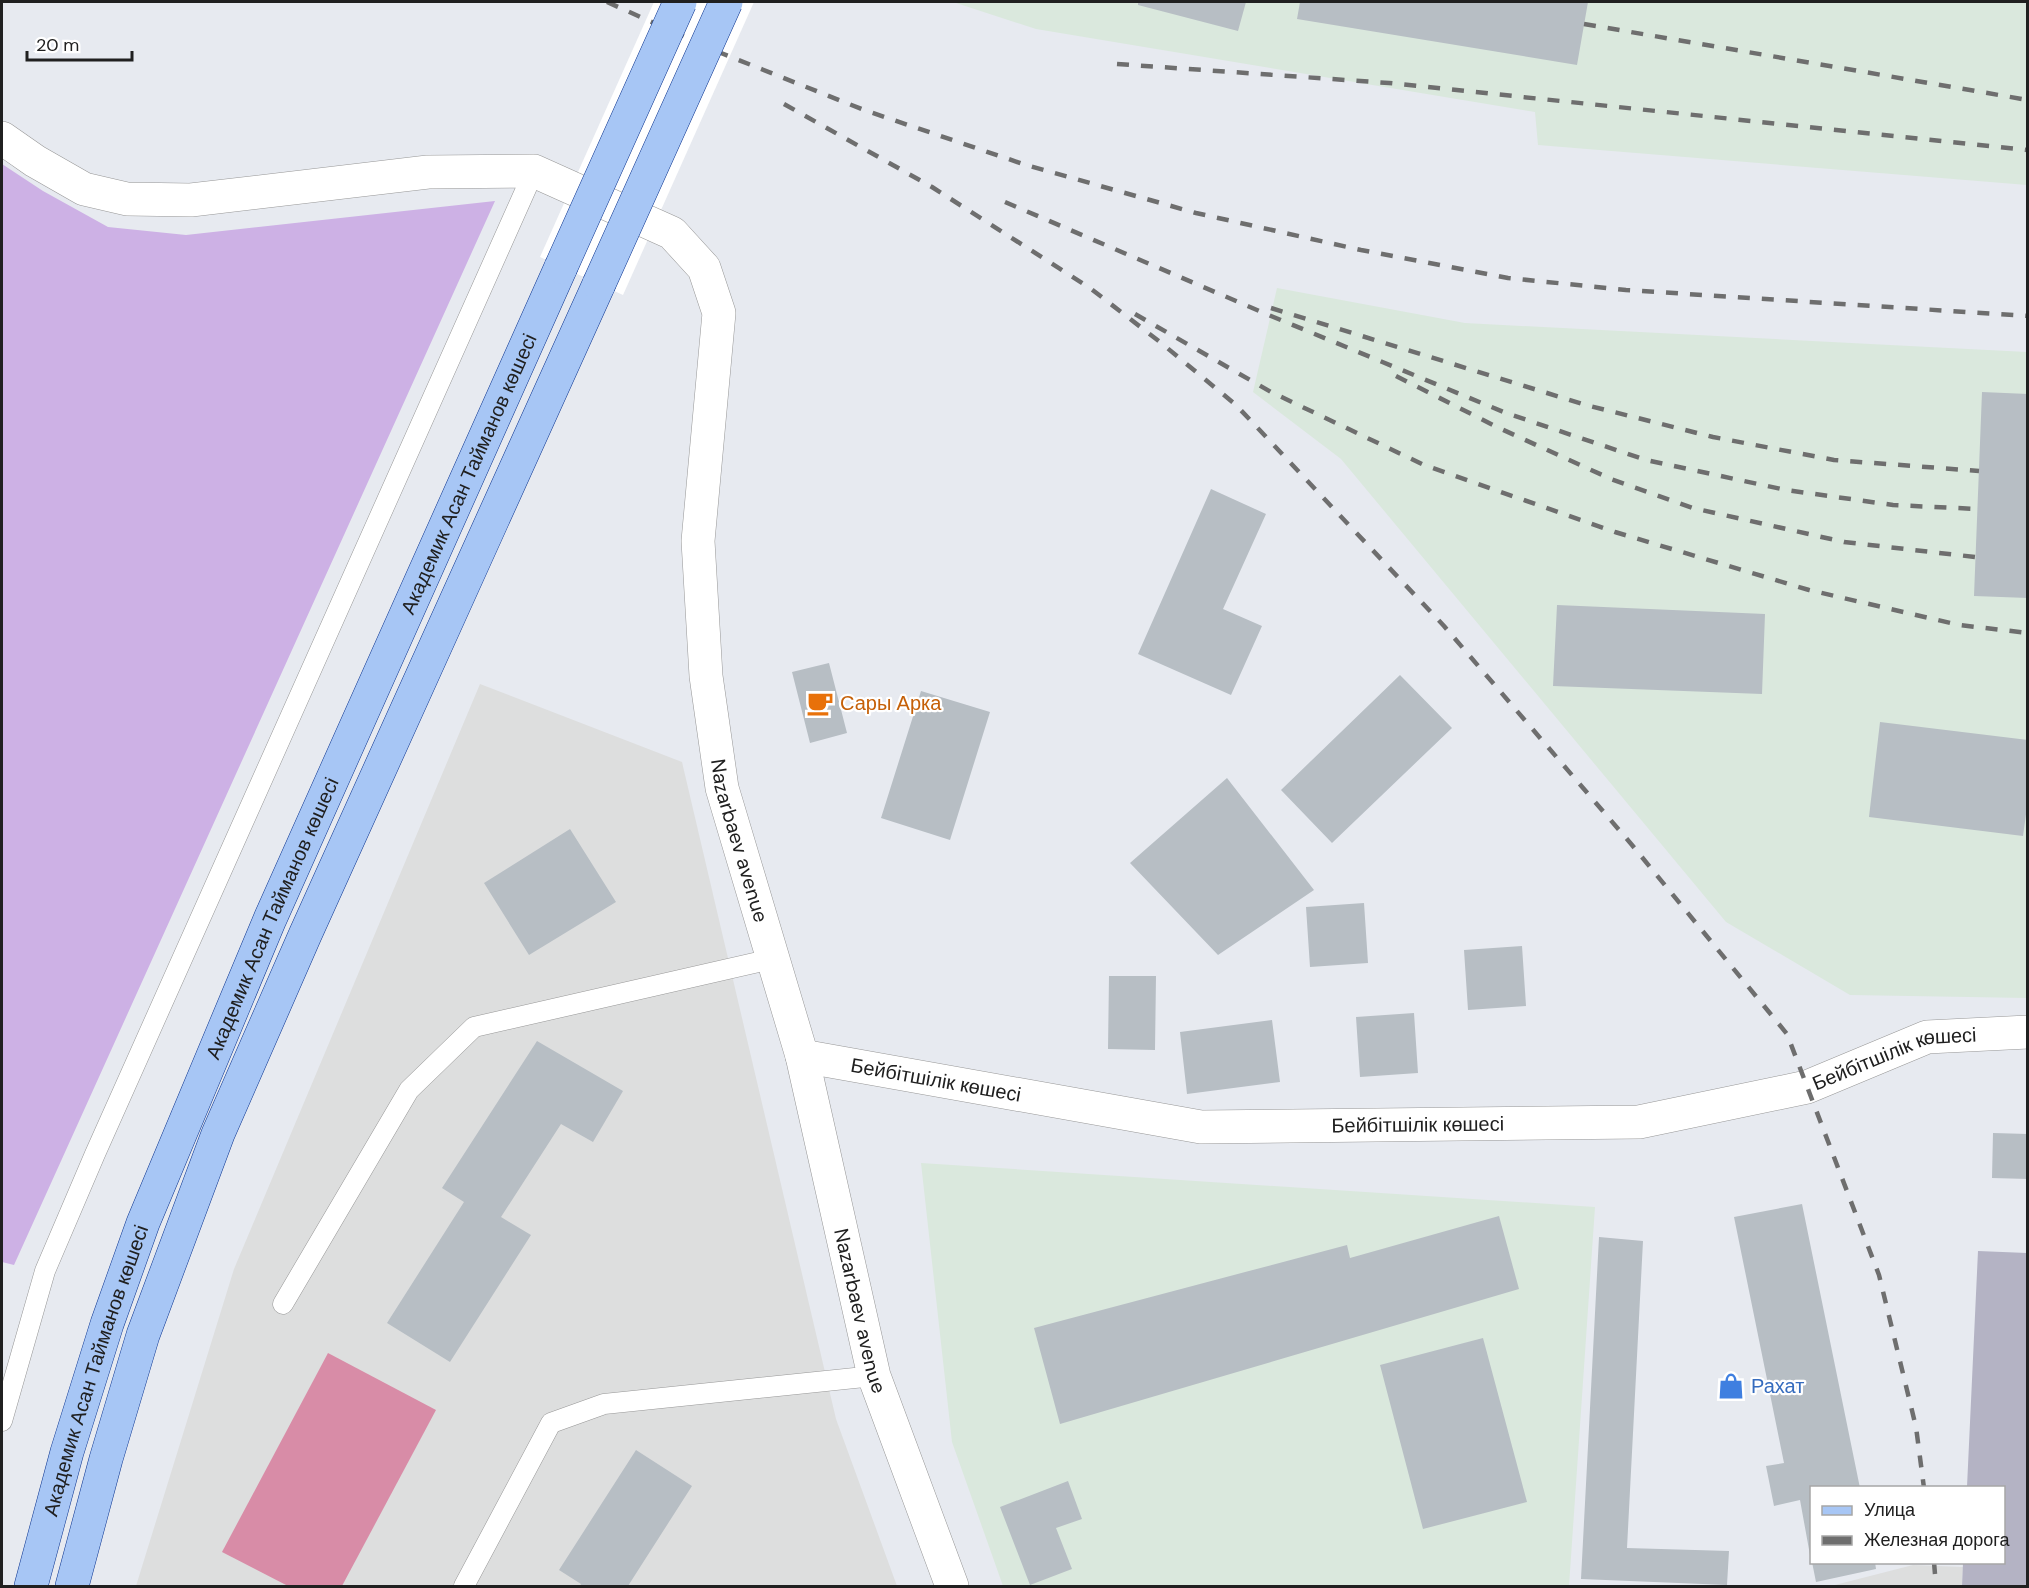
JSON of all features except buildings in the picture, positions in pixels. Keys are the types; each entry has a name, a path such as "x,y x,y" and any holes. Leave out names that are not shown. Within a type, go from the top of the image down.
{"main road":[{"name":"Академик Асан Тайманов көшесі","path":"31,1587 67,1452 107,1324 143,1222 270,920 680,2"},
{"name":"Академик Асан Тайманов көшесі","path":"72,1587 143,1335 218,1134 310,924 726,2"}],"street":[{"path":"2,138 35,161 84,189 127,199 192,200 428,172 534,171"},
{"name":"Nazarbaev avenue","path":"534,171 672,233 704,268 718,313 698,541 706,676 722,788 802,1056 874,1376 952,1587"},
{"name":"Бейбітшілік көшесі","path":"802,1056 1201,1127 1639,1122 1807,1087 1927,1037 2028,1032"}],"lane":[{"path":"2,1421 45,1271 534,171"},
{"path":"283,1304 409,1090 474,1027 772,959"},
{"path":"465,1587 551,1423 604,1404 874,1376"}],"shaded area":[{"path":"953,2 2026,2 2028,3 2027,185 1538,145 1535,112 1036,29"},
{"path":"2,164 43,191 108,227 186,235 495,201 14,1265 2,1262"},
{"path":"1277,288 1465,323 2027,352 2027,998 1850,995 1726,922 1341,459 1253,392"},
{"path":"480,684 682,762 836,1419 897,1586 136,1586 234,1269"},
{"path":"921,1163 1595,1207 1569,1586 1003,1586 952,1442"},
{"path":"1978,1251 2027,1253 2027,1586 1962,1586 1963,1564 2005,1564 2005,1486 1967,1486"},
{"path":"328,1353 436,1410 342,1586 288,1586 222,1552"},
{"path":"1913,1565 1963,1567 1962,1586 1831,1586"}],"pier":[{"path":"654,2 754,2 623,295 540,257"}],"railway":[{"path":"607,2 721,53 864,110 1026,165 1196,213 1361,250 1508,278 1626,290 2028,316"},
{"path":"1584,24 2028,100"},
{"path":"1117,64 1389,83 2028,150"},
{"path":"784,104 932,187 1090,288 1236,405 1444,626 1632,845 1787,1034 1879,1275 1916,1427 1924,1486"},
{"path":"1005,202 1271,316 1506,413 1646,460 1786,490 1893,505 1977,509"},
{"path":"1271,308 1586,405 1713,437 1834,460 1979,471"},
{"path":"1135,314 1271,392 1424,465 1615,532 1809,590 1959,625 2028,633"},
{"path":"1396,376 1499,428 1611,479 1693,508 1844,542 1975,557"},
{"path":"1934,1564 1936,1586"}],"place":[{"name":"Сары Арка","path":"820,703"},
{"name":"Рахат","path":"1731,1386"}]}
